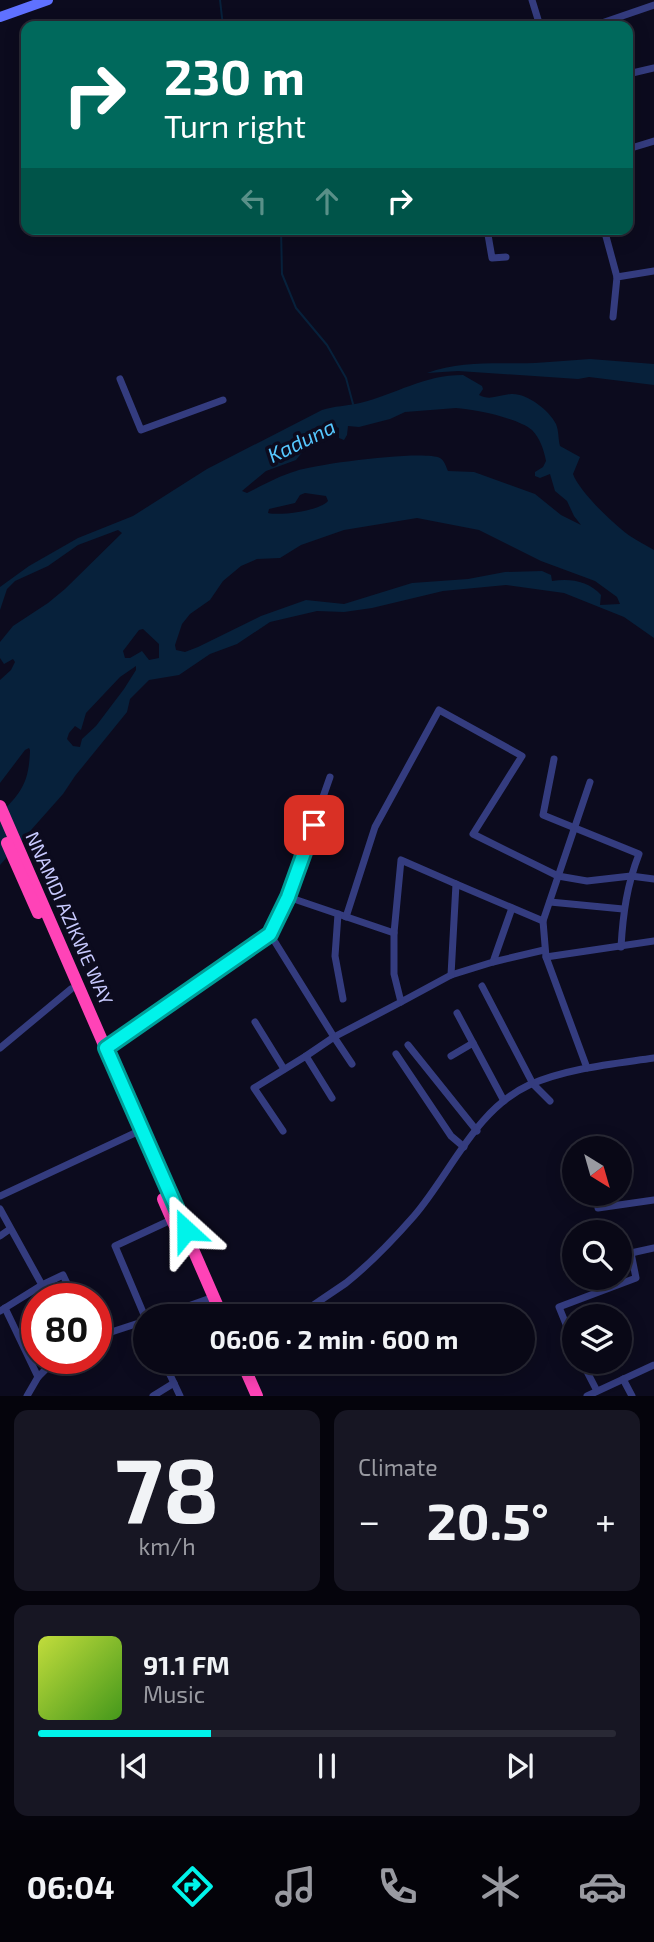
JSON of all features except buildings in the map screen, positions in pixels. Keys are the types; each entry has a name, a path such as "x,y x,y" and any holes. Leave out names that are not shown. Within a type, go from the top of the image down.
{"highway":[{"name":"NNAMDI AZIKWE WAY","path":"0,806 71,989 210,1304"},
{"name":"NNAMDI AZIKWE WAY","path":"0,827 27,878 106,1048 217,1304"},
{"path":"240,1374 250,1396"},
{"path":"247,1374 257,1396"}],"street":[{"path":"0,17 48,0"},
{"path":"532,0 539,21"},
{"path":"608,21 654,5"},
{"path":"633,73 654,68"},
{"path":"633,147 654,141"},
{"path":"488,235 492,258 506,257"},
{"path":"606,235 617,277 613,317"},
{"path":"617,277 654,271"},
{"path":"120,379 141,430 223,400"},
{"path":"346,917 375,827 439,710 522,757 473,834 558,876 587,881 631,876 654,879"},
{"path":"554,759 542,815 639,854 623,909 621,947"},
{"path":"106,1048 270,934 288,897 330,777"},
{"path":"587,1068 545,954 542,921 590,782"},
{"path":"401,1002 394,974 394,933 401,860 542,921"},
{"path":"451,975 456,884"},
{"path":"288,897 394,933"},
{"path":"550,902 623,909"},
{"path":"493,962 512,908"},
{"path":"338,914 335,956 343,999"},
{"path":"270,934 352,1064"},
{"path":"283,1131 254,1088 334,1037 451,975 493,962 654,941"},
{"path":"482,986 533,1084 550,1101"},
{"path":"0,1048 71,989"},
{"path":"457,1013 504,1101"},
{"path":"255,1022 284,1069"},
{"path":"451,1056 473,1043"},
{"path":"408,1045 477,1131"},
{"path":"396,1055 451,1136 464,1147"},
{"path":"306,1056 332,1098"},
{"path":"315,1304 346,1282 387,1246 417,1212 464,1147 504,1101 533,1084 587,1068 654,1058"},
{"path":"0,1196 135,1133"},
{"path":"598,1208 654,1200"},
{"path":"0,1209 41,1283"},
{"path":"139,1304 115,1246 171,1220"},
{"path":"0,1237 10,1230"},
{"path":"567,1304 636,1278 631,1253 654,1248"},
{"path":"44,1283 63,1275 67,1283"},
{"path":"21,1297 3,1309 38,1377"},
{"path":"194,1304 208,1299"},
{"path":"112,1331 133,1323"},
{"path":"587,1396 654,1365"},
{"path":"27,1396 41,1374"},
{"path":"170,1374 180,1396"},
{"path":"588,1374 597,1391"},
{"path":"623,1379 632,1396"},
{"path":"153,1396 174,1383"}],"water":[{"path":"590,359 654,364 654,385 589,377 578,379 458,371 427,373 467,364"},
{"name":"Kaduna","path":"463,375 482,386 479,395 483,397 511,394 524,396 537,403 553,419 560,446 580,457 573,474 582,489 623,531 654,550 654,638 624,617 564,593 506,585 443,591 372,608 344,612 317,611 270,622 237,644 210,654 179,675 149,680 130,699 127,712 63,794 0,865 0,814 23,786 30,750 25,750 0,783 0,680 15,662 13,659 4,664 0,658 0,642 13,626 65,589 122,533 118,530 78,545 48,566 15,581 7,589 0,610 0,587 29,566 78,538 133,516 207,469 322,410 360,403 423,381","holes":["464,409 495,415 532,430 543,448 546,461 543,467 535,472 535,476 540,478 550,474 555,491 567,501 581,525 561,515 535,494 474,472 448,471 442,459 430,456 369,459 307,468 283,475 247,493 242,491 266,471 296,460 307,446 317,445 334,426 339,428 339,438 344,440 348,426 359,427 405,412","305,493 326,496 328,501 317,508 300,512 268,513 269,509 295,503 300,495","417,518 479,530 541,561 595,581 617,597 620,604 600,605 601,595 591,586 572,580 552,581 551,575 542,571 505,572 468,579 412,583 344,604 306,600 261,616 198,647 185,652 176,650 182,624 190,614 210,600 223,581 241,566 257,559 280,558 301,545 344,530","143,629 159,644 159,658 149,660 142,651 130,658 125,658 123,651 139,630","136,666 124,689 96,726 82,739 80,747 73,746 67,739 69,733 75,726 81,730 86,713 120,677"]}],"waterway":[{"path":"220,0 222,21"},
{"path":"281,235 282,274 296,308 327,345 346,378 353,404"}],"route":[{"path":"186,1230 106,1048 270,934 288,897 314,825"}]}
